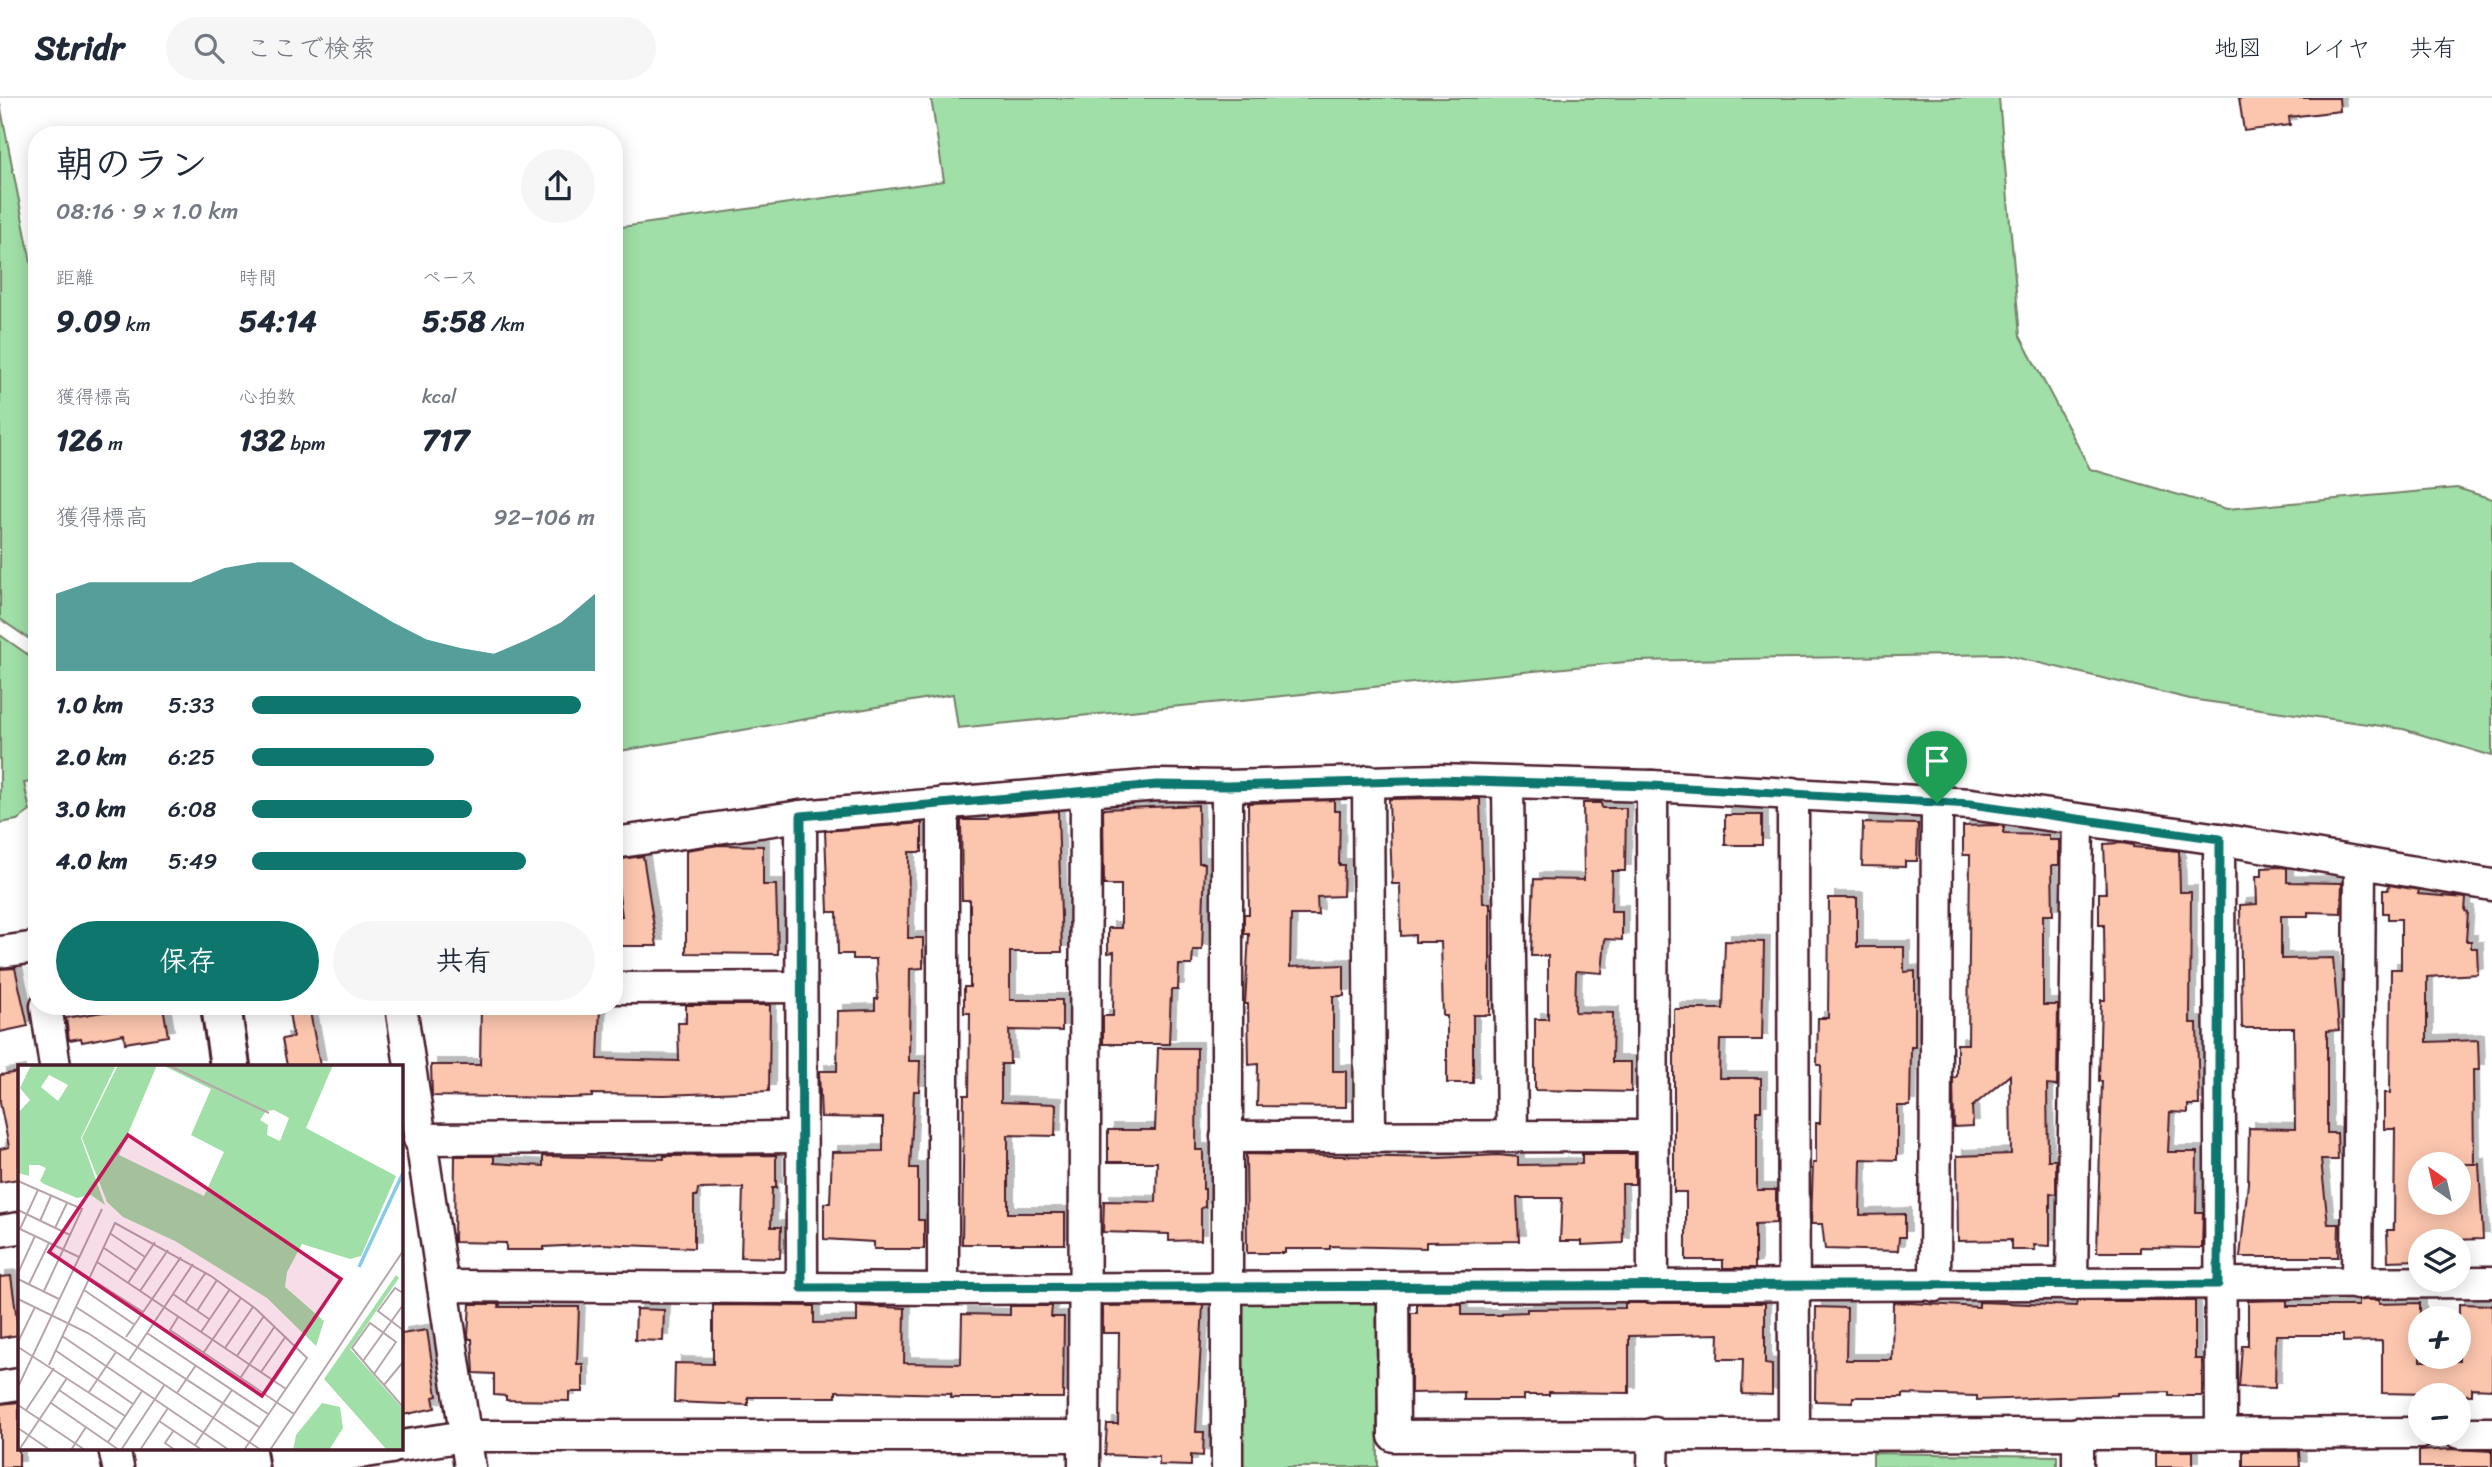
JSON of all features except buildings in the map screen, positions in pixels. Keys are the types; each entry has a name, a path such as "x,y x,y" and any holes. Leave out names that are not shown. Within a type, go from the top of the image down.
{"street":[{"path":"1368,781 1370,1136"},
{"path":"623,842 801,816 1157,785 1227,786 1368,781 1652,786 1971,804 2220,839 2492,884"},
{"path":"1508,783 1513,1135"},
{"path":"1227,786 1227,1467"},
{"path":"1652,786 1653,1287"},
{"path":"1084,1467 1086,791"},
{"path":"1793,793 1794,1433"},
{"path":"943,803 943,1289"},
{"path":"1935,1286 1937,803"},
{"path":"801,816 802,1288"},
{"path":"2072,1285 2078,820"},
{"path":"2220,839 2218,1284 2221,1433"},
{"path":"2357,1284 2360,863"},
{"path":"0,952 28,948"},
{"path":"623,988 800,987"},
{"path":"47,1015 55,1065"},
{"path":"222,1015 230,1065"},
{"path":"402,1015 470,1467"},
{"path":"1226,1138 1653,1136"},
{"path":"419,1139 800,1137"},
{"path":"0,1231 18,1228"},
{"path":"443,1286 943,1289 2492,1282"},
{"path":"1393,1287 1394,1436 1654,1433 2408,1433"},
{"path":"0,1387 18,1384"},
{"path":"1653,1467 1654,1433"},
{"path":"2078,1433 2078,1467"},
{"path":"2471,1433 2492,1433"},
{"path":"402,1446 465,1436 1084,1436"},
{"path":"289,1460 373,1450"}],"green space":[{"path":"931,98 1999,98 2020,336 2090,469 2227,509 2457,488 2492,499 2492,756 2403,729 2190,699 2002,654 1636,661 958,728 953,694 623,750 623,227 944,181"},
{"path":"0,104 28,247 28,638 0,619"},
{"path":"0,635 28,655 28,782 24,783 28,812 17,820 0,823"},
{"path":"1243,1302 1376,1302 1378,1467 1243,1467"},
{"path":"1873,1453 2057,1456 2057,1467 1873,1467"}],"route":[{"path":"1437,780 1652,786 1937,803 1971,804 2220,839 2218,1284 802,1288 801,816 1157,785 1227,786 1437,780"}]}
